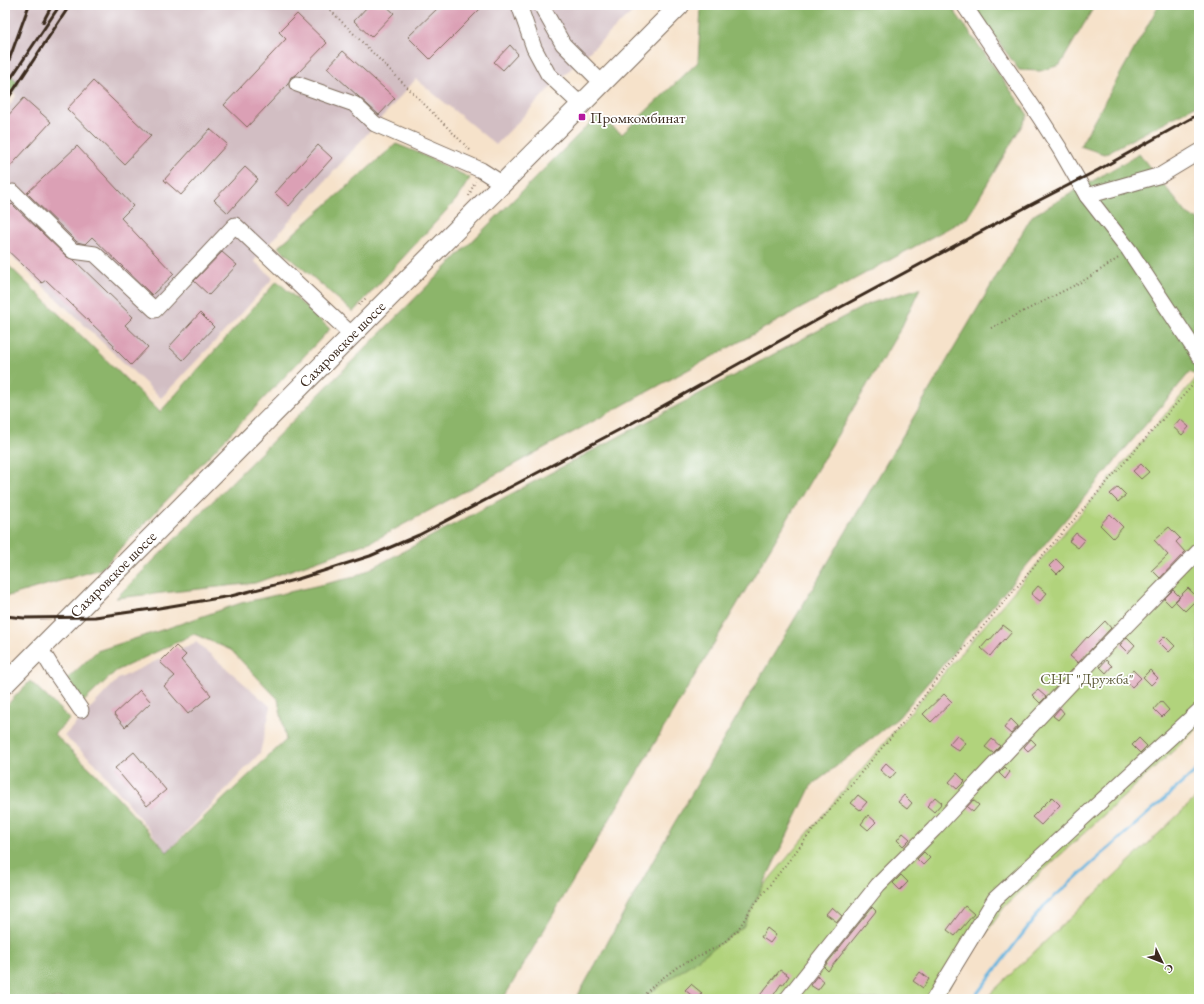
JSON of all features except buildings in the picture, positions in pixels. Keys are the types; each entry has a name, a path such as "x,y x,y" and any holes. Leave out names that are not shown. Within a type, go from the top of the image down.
{"main road":[{"name":"Сахаровское шоссе","path":"5,684 680,5"}],"street":[{"path":"519,5 534,48 548,74 581,105"},
{"path":"541,5 563,44 602,83"},
{"path":"964,5 1039,116 1087,196 1129,250 1199,356"},
{"path":"297,84 354,104 375,124 481,170 503,184"},
{"path":"1087,196 1161,175 1199,152"},
{"path":"13,192 73,251 95,254 155,310 235,225 352,334"},
{"path":"787,999 878,886 934,829 1104,648 1199,551"},
{"path":"40,648 81,710"},
{"path":"934,999 995,899 1199,711"}],"path":[{"path":"325,5 470,150"},
{"path":"991,328 1085,280 1129,250"},
{"path":"640,999 657,982 679,966 721,945 737,931 751,910 812,831 917,706 930,688 1041,557 1199,378"}],"shaded area":[{"path":"5,5 640,5 550,88 496,145 416,79 254,261 273,278 243,312 161,398 5,250 5,112 16,96 5,78"},
{"path":"196,642 271,707 260,753 167,852 95,763 64,736 118,679"}],"green space":[{"path":"704,5 950,5 1028,115 967,218 375,540 255,583 116,598 597,116 622,134 698,62 701,8"},
{"path":"972,5 1095,5 1060,65 1040,71 1019,70"},
{"path":"1159,5 1199,5 1199,104 1104,154 1080,146"},
{"path":"5,69 19,84 5,101"},
{"path":"396,144 419,153 470,178 456,200 353,312 278,247"},
{"path":"1139,154 1188,215 1199,220 1199,377 1190,372 898,718 811,786 743,927 642,999 576,999 672,827 1032,216"},
{"path":"5,262 160,412 277,281 330,329 101,569 5,597"},
{"path":"920,288 901,328 503,999 5,999 5,707 30,681 70,719 54,734 95,773 167,852 286,740 278,699 231,650 194,634 116,671 80,705 65,681 97,651 241,603 355,577 868,304"},
{"name":"СНТ \"Дружба\"","path":"1199,375 1199,727 1005,906 940,999 636,999 735,920 849,784"},
{"path":"1199,795 1199,999 985,999 1009,976"}],"waterway":[{"path":"973,999 1044,906 1199,768"}],"railway":[{"path":"5,71 29,5"},
{"path":"43,22 52,5"},
{"path":"5,87 60,5"},
{"path":"5,103 70,5"},
{"path":"5,616 24,618 95,617 159,608 231,596 298,579 370,556 419,535 634,422 828,314 1098,170 1199,114"}],"place":[{"name":"Промкомбинат","path":"582,117"}]}
